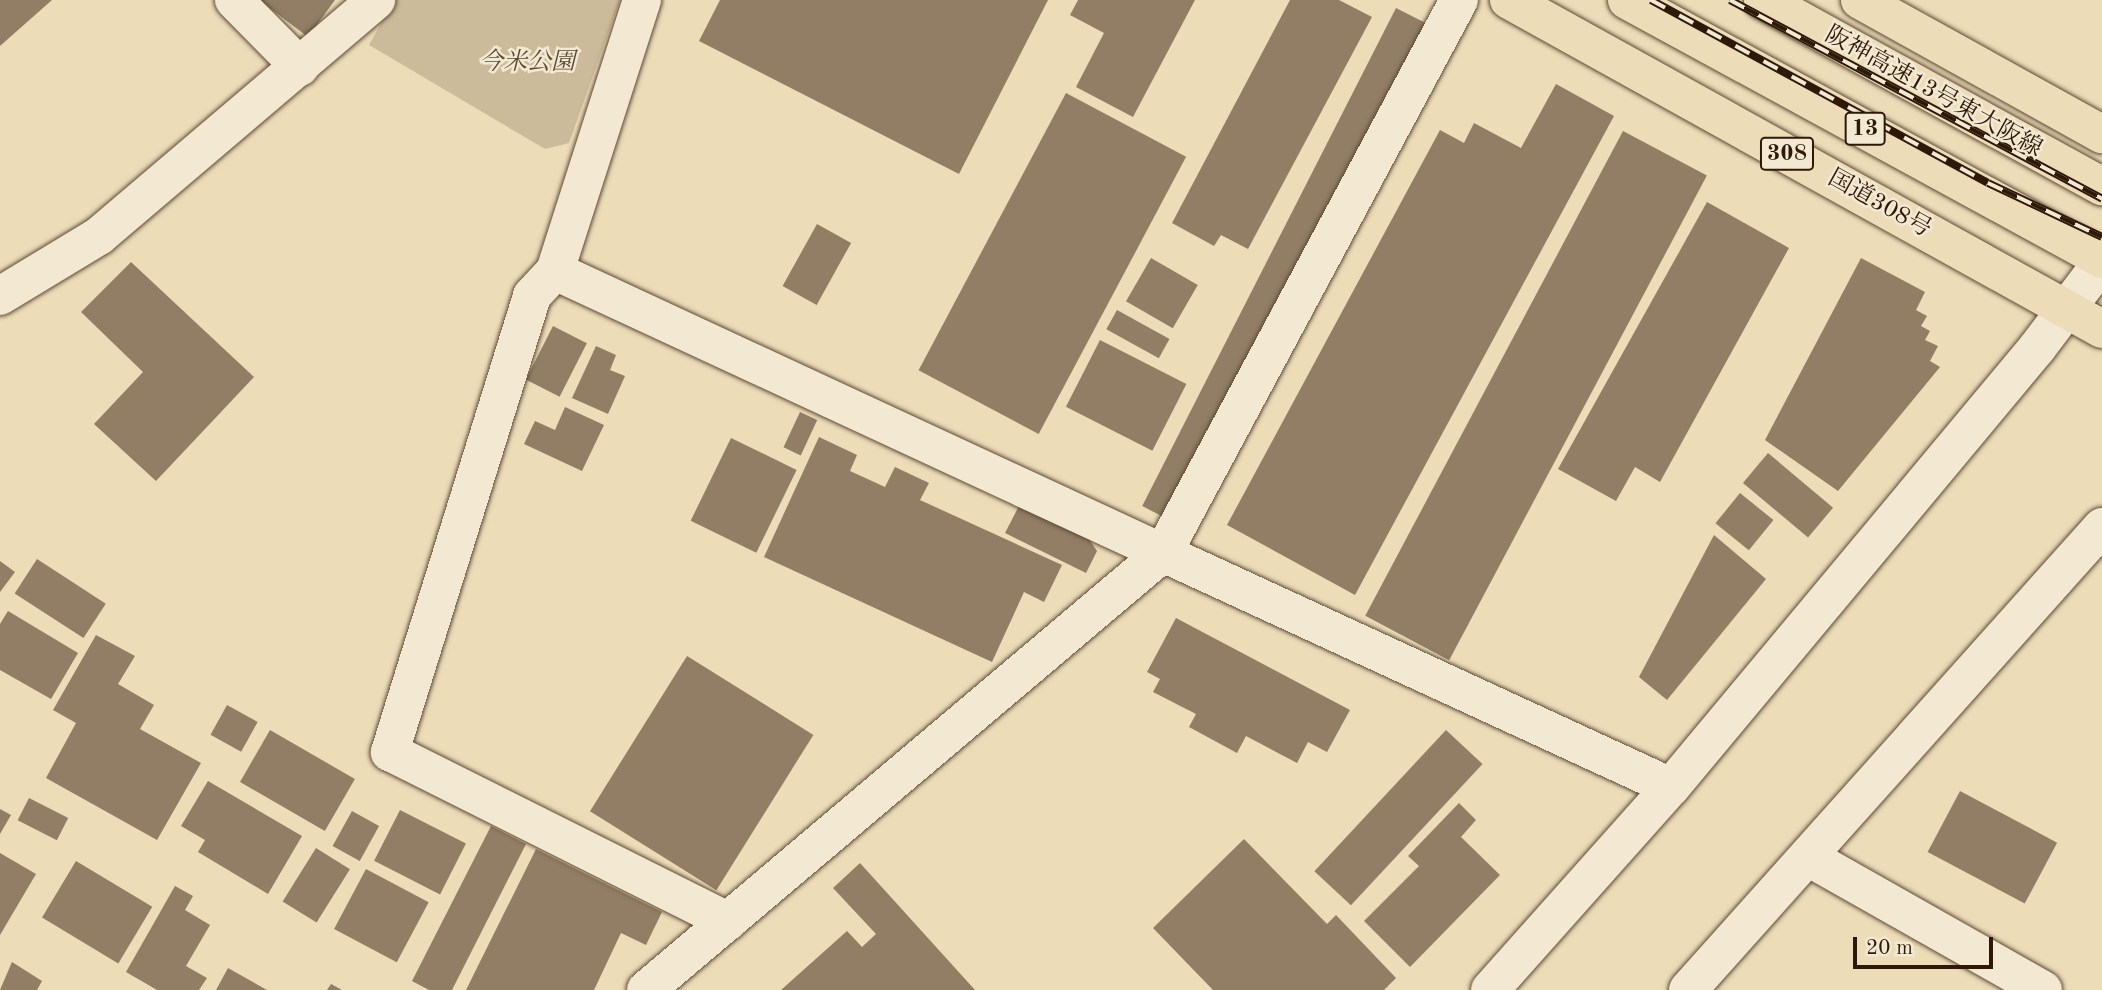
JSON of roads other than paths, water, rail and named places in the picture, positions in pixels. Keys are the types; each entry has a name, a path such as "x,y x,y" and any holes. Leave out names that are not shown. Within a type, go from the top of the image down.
{"highway":[{"name":"国道308号","path":"1509,0 2102,328"},
{"name":"13","path":"1627,0 2102,260"},
{"name":"阪神高速13号東大阪線","path":"1763,0 2102,186"},
{"path":"1860,0 2102,134"}],"street":[{"path":"234,0 300,67"},
{"path":"0,296 99,236 376,0"},
{"path":"642,0 555,271 532,296 390,752 728,921"},
{"path":"646,990 1163,553 1459,0"},
{"path":"1490,990 1671,787 2066,309 2102,260"},
{"path":"555,271 1671,787"},
{"path":"1688,990 2102,527"},
{"path":"1808,857 2043,990"}],"railway":[{"path":"1651,0 1988,183 2102,237"},
{"path":"1730,0 2102,199"}],"park label":[{"name":"今米公園","path":"527,64"}]}
